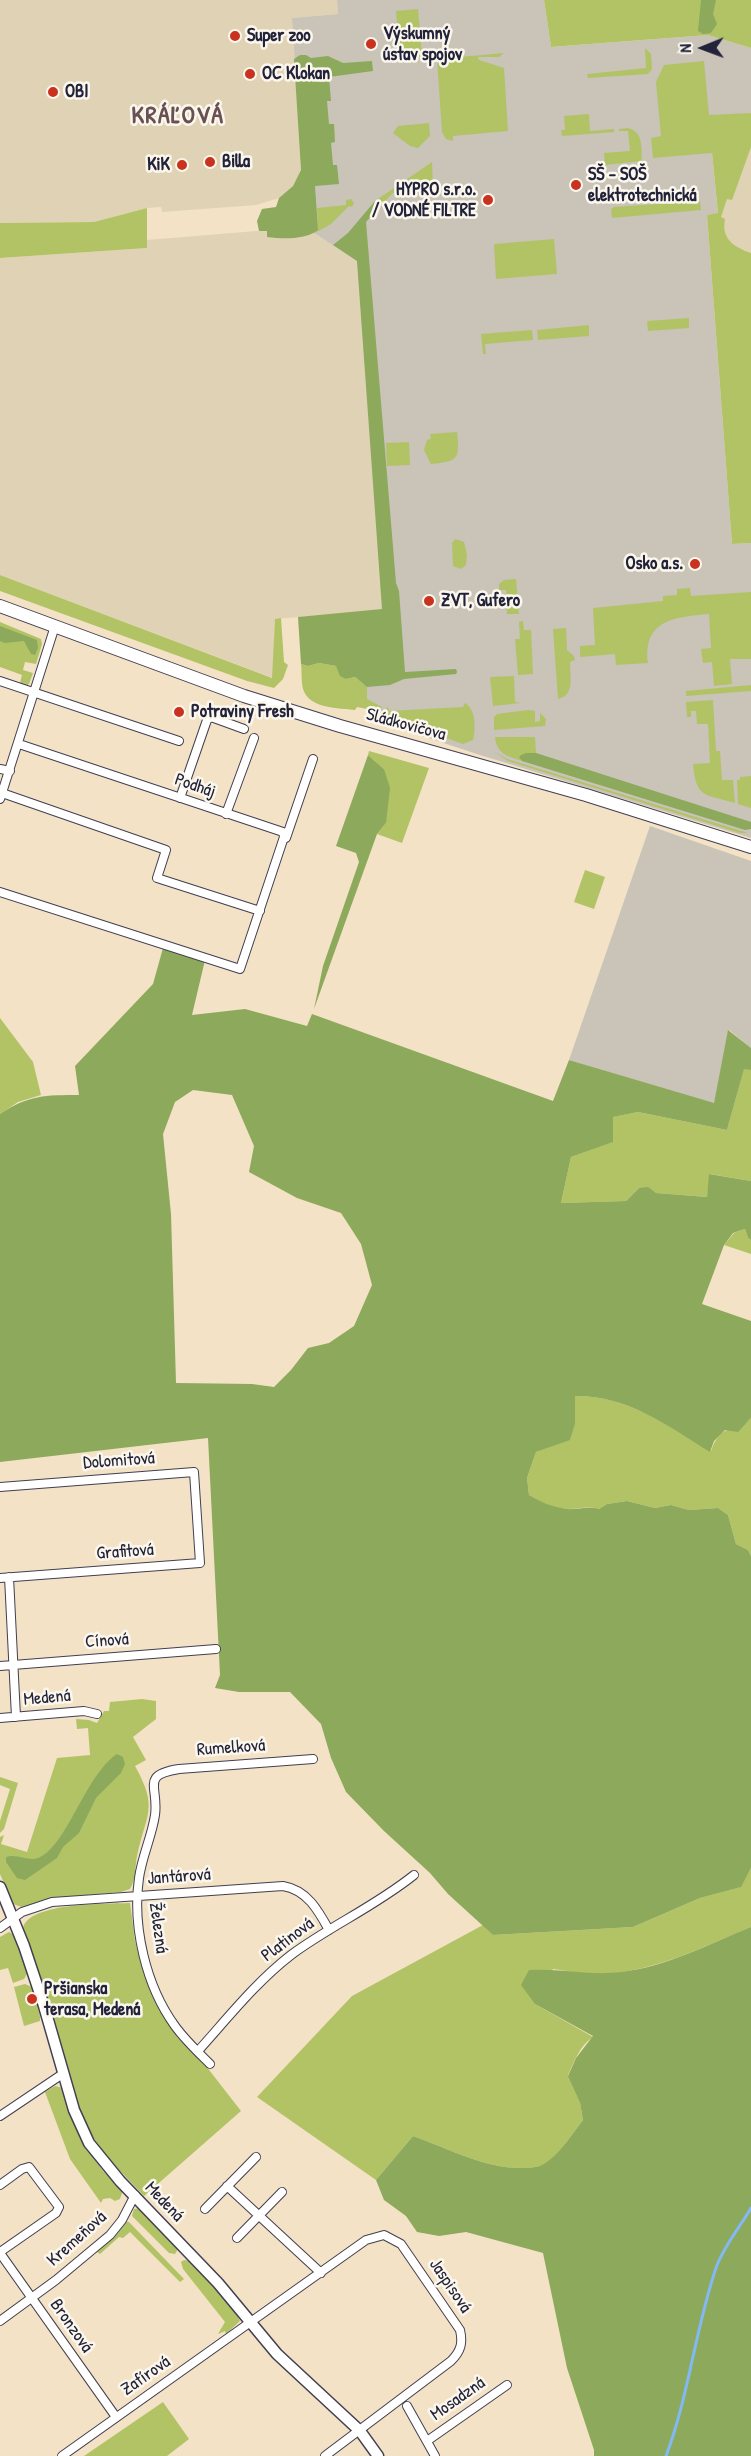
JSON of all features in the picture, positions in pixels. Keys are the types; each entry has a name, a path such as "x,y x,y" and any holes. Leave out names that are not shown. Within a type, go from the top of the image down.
{"main road":[{"name":"Sládkovičova","path":"0,606 274,706 586,795 751,848"}],"street":[{"path":"55,626 36,692 1,796 166,850 157,878 260,911"},
{"path":"0,681 178,741"},
{"path":"180,798 207,720 211,717 244,729"},
{"path":"226,814 254,738"},
{"name":"Podháj","path":"0,891 240,969 284,837 283,832 19,744"},
{"path":"286,838 314,759"},
{"path":"0,769 10,771"},
{"name":"Dolomitová","path":"0,1487 194,1472 197,1519"},
{"name":"Grafitová","path":"13,1665 11,1624 4,1578 200,1563 197,1519"},
{"path":"202,1639 203,1650"},
{"name":"Cínová","path":"0,1666 216,1649"},
{"path":"13,1665 16,1717"},
{"name":"Medená","path":"0,1718 84,1711 97,1714"},
{"name":"Rumelková","path":"154,1779 161,1773 179,1769 313,1759"},
{"name":"Železná","path":"154,1779 155,1814 142,1861 137,1896 142,1947 151,1979 175,2026 210,2064"},
{"name":"Platinová","path":"198,2051 275,1969 329,1930 385,1898 414,1875"},
{"name":"Jantárová","path":"13,1918 22,1912 52,1902 272,1886 291,1888 307,1897 329,1930"},
{"name":"Medená","path":"0,1887 44,2006 74,2110 89,2143 107,2166 218,2283 277,2354 360,2431 378,2456"},
{"path":"0,1928 13,1918"},
{"path":"0,2116 64,2073"},
{"path":"205,2209 255,2157"},
{"name":"Kremeňová","path":"0,2185 22,2169 29,2167 59,2207 56,2213 0,2253"},
{"path":"227,2186 321,2273"},
{"path":"237,2238 282,2192"},
{"name":"Kremeňová","path":"0,2321 110,2235 122,2220 135,2195"},
{"name":"Jaspisová","path":"250,2322 366,2240 376,2236 393,2238 401,2244 460,2330 462,2339 460,2348 452,2361 360,2431"},
{"name":"Bronzová","path":"0,2253 116,2417"},
{"name":"Zafírová","path":"62,2456 250,2322"},
{"name":"Mosadzná","path":"427,2441 507,2385"},
{"name":"Mosadzná","path":"407,2406 435,2456"},
{"path":"326,2456 360,2431"}],"shaded area":[{"path":"0,0 337,0 338,14 292,18 301,170 293,186 279,198 256,205 162,212 161,207 147,208 94,222 0,223"},
{"path":"337,0 544,0 551,47 708,35 751,48 751,120 712,153 718,214 707,215 732,544 751,543 751,838 374,720 375,706 365,700 364,685 383,610 357,261 305,227 292,18 338,14"},
{"path":"751,120 751,253 708,238"},
{"path":"305,227 357,261 383,610 275,619 273,678 0,575 0,258 147,248 147,240"},
{"path":"650,826 751,861 751,1048 729,1030 714,1104 569,1060"}],"green space":[{"path":"544,0 751,0 751,48 708,35 551,47"},
{"path":"701,0 716,0 713,14 717,24 711,33 703,34 698,31"},
{"path":"418,9 422,56 400,58 396,11"},
{"path":"645,48 651,54 652,69 648,74 588,78 587,74 646,68"},
{"path":"504,53 499,57 478,57 479,60 504,68 508,131 453,136 453,141 446,139 442,132 437,59"},
{"path":"300,55 311,58 328,56 343,63 372,61 373,71 329,77 331,101 327,101 329,124 334,124 335,142 331,143 333,165 337,165 339,184 315,186 318,230 300,237 267,237 267,231 259,231 257,221 262,209 276,207 279,198 293,186 301,170 294,59"},
{"path":"704,61 709,115 751,113 751,147 732,200 727,199 721,217 725,219 725,232 730,241 751,253 751,543 732,544 707,215 718,213 712,153 653,158 651,138 661,136 656,82 664,65"},
{"path":"589,114 590,131 614,129 614,132 562,136 561,130 565,130 564,116"},
{"path":"429,123 430,136 418,148 410,146 393,133 398,126"},
{"path":"628,128 637,133 639,137 642,161 605,165 604,153 630,151 628,131 619,131 619,129"},
{"path":"432,162 433,187 397,189 380,206 379,202 375,201"},
{"path":"351,199 354,203 352,207 349,206 331,224 313,234 318,230 317,208 346,205 346,200"},
{"path":"375,201 379,202 380,206 366,222 405,672 456,669 457,672 456,674 404,679 390,685 367,687 355,677 346,679 340,676 336,666 319,663 308,666 301,664 298,617 382,609 357,261 333,245 348,233"},
{"path":"700,201 701,210 612,218 611,209 614,207"},
{"path":"147,208 147,248 0,258 0,223 94,222"},
{"path":"554,239 557,274 496,279 494,244"},
{"path":"689,318 689,328 648,331 647,321"},
{"path":"589,325 589,336 538,340 537,330"},
{"path":"532,330 533,340 485,344 486,354 483,354 481,334"},
{"path":"457,432 458,448 455,457 447,462 431,464 424,450 427,440 431,439 430,434"},
{"path":"409,442 410,465 387,466 386,443"},
{"path":"455,539 464,542 467,555 466,565 461,569 453,566 452,543"},
{"path":"0,575 272,678 275,619 281,618 284,662 288,665 283,679 274,688 247,681 0,591"},
{"path":"516,579 519,614 507,614 506,590 499,590 499,584 504,580"},
{"path":"690,588 691,596 751,592 751,659 730,659 732,684 714,686 712,662 703,663 701,649 711,648 709,614 673,619 656,629 650,638 648,663 616,665 615,654 580,657 580,646 595,645 593,608 663,601 663,596 677,595 677,589"},
{"path":"523,621 524,630 531,630 533,674 518,675 515,639 520,639 519,622"},
{"path":"0,622 41,639 42,644 36,664 25,662 23,670 33,673 26,686 20,683 22,675 0,667"},
{"path":"0,626 37,640 38,648 35,655 31,654 24,641 5,643 0,641"},
{"path":"566,628 567,650 575,660 570,662 571,679 567,694 558,699 553,629"},
{"path":"319,663 336,666 346,679 355,677 367,687 367,699 382,707 377,711 357,707 355,710 333,708 311,700 303,689 301,664 308,666"},
{"path":"514,676 515,702 521,703 493,706 490,677"},
{"path":"751,685 751,691 686,696 686,691"},
{"path":"713,700 716,751 720,751 722,780 733,780 735,803 704,793 694,775 693,764 710,763 708,724 697,724 696,711 691,711 691,717 687,717 686,702"},
{"path":"465,703 473,715 475,730 473,740 463,744 386,719 387,715 380,714 388,707 389,711 463,707"},
{"path":"535,711 535,722 540,721 540,713 546,719 545,726 494,730 494,717 497,714"},
{"path":"495,737 535,737 536,753 526,753 520,757 522,761 512,758 500,751"},
{"path":"369,751 429,768 402,843 377,834 386,823 384,769 368,755"},
{"path":"493,751 507,759 748,833 740,833 508,761"},
{"path":"526,753 536,753 751,822 751,829 745,830 522,761 519,757"},
{"path":"368,755 384,769 390,788 386,823 377,834 314,1009 323,966 359,862 356,853 336,846"},
{"path":"751,776 751,808 738,804 737,780 740,780 740,777"},
{"path":"585,870 605,877 594,909 574,902"},
{"path":"163,948 205,960 192,1015 245,1009 307,1026 312,1014 553,1101 569,1060 714,1103 728,1030 751,1048 751,1070 744,1069 727,1130 638,1112 613,1117 613,1142 571,1157 561,1203 626,1201 639,1188 648,1187 656,1193 707,1197 709,1174 751,1181 751,1240 745,1229 733,1233 724,1245 702,1304 751,1321 751,1418 738,1432 725,1430 714,1441 710,1452 662,1422 630,1407 594,1397 575,1396 575,1424 570,1440 536,1452 527,1478 529,1495 547,1504 566,1509 599,1509 607,1504 627,1501 655,1508 671,1505 689,1510 718,1508 728,1515 736,1544 748,1550 751,1556 751,1868 741,1887 700,1898 633,1927 493,1935 448,1894 430,1873 346,1792 331,1758 321,1724 290,1692 239,1692 215,1688 220,1675 208,1438 0,1462 0,1114 20,1103 38,1097 79,1095 75,1066 153,984","holes":["193,1090 232,1095 254,1146 249,1172 297,1198 341,1213 361,1244 372,1285 354,1326 329,1343 308,1348 274,1387 252,1384 176,1383 171,1214 163,1134 175,1102"]},
{"path":"0,1018 33,1062 41,1095 18,1102 0,1114"},
{"path":"744,1068 751,1070 751,1181 710,1174 707,1197 656,1193 639,1188 626,1201 561,1203 571,1157 612,1142 612,1117 638,1112 727,1130"},
{"path":"745,1229 751,1240 751,1254 724,1245 734,1233"},
{"path":"575,1396 595,1397 630,1407 662,1422 711,1451 720,1435 746,1423 751,1418 751,1556 748,1550 736,1544 728,1515 718,1508 689,1510 671,1505 655,1508 627,1501 607,1504 599,1509 588,1507 565,1509 538,1501 529,1495 527,1478 536,1452 570,1439 575,1423"},
{"path":"142,1699 156,1701 156,1719 133,1737 146,1760 135,1766 149,1802 147,1820 130,1889 121,1892 53,1898 22,1907 13,1904 0,1874 0,1837 4,1835 1,1844 27,1852 57,1758 90,1755 88,1728 77,1729 76,1719 97,1723 104,1711 109,1711 110,1702"},
{"path":"117,1754 123,1757 125,1764 121,1773 96,1798 79,1833 63,1847 57,1858 25,1880 17,1878 6,1862 6,1857 34,1859 48,1851 58,1840 95,1778"},
{"path":"0,1777 18,1783 4,1829 0,1833 0,1821 10,1789 0,1785"},
{"path":"751,1868 751,1927 670,1960 628,1971 585,1974 553,1969 535,2004 593,2037 581,2049 568,2075 580,2103 583,2120 560,2151 543,2165 524,2168 481,2162 413,2136 376,2180 257,2097 352,1996 483,1925 493,1935 633,1927 700,1898 740,1887"},
{"path":"130,1903 135,1941 144,1975 159,2009 177,2037 206,2066 241,2111 144,2196 106,2156 84,2124 23,1928 28,1920 39,1913 54,1909 88,1904"},
{"path":"751,1927 751,2456 594,2456 567,2368 543,2253 466,2232 439,2236 417,2232 406,2216 384,2200 376,2180 413,2136 481,2162 510,2167 538,2167 559,2151 583,2120 580,2103 568,2076 576,2058 593,2036 535,2004 521,1985 529,1970 598,1973 638,1969 687,1954"},
{"path":"9,1932 14,1935 27,1974 24,1979 13,1983 8,1968 0,1970 0,1937"},
{"path":"25,1984 32,1987 40,2021 24,2026 14,1987"},
{"path":"55,2086 63,2088 80,2139 103,2171 123,2190 120,2199 115,2201 110,2198 103,2199 101,2203 70,2159 45,2092"},
{"path":"141,2208 176,2244 178,2249 175,2254 169,2253 132,2216 134,2209"},
{"path":"126,2222 129,2222 184,2279 180,2282 130,2232 123,2238 119,2237 100,2254 97,2252"},
{"path":"192,2261 234,2310 240,2321 226,2334 225,2331 218,2334 225,2322 183,2269 181,2262"},
{"path":"163,2402 189,2439 167,2456 84,2456"}],"waterway":[{"path":"666,2456 681,2410 716,2268 727,2245 751,2208"}],"place":[{"name":"Super zoo","path":"235,36"},
{"name":"Výskumný ústav spojov","path":"371,44"},
{"name":"OC Klokan","path":"250,74"},
{"name":"OBI","path":"53,92"},
{"name":"Billa","path":"210,162"},
{"name":"KiK","path":"182,165"},
{"name":"SŠ - SOŠ elektrotechnická","path":"576,185"},
{"name":"HYPRO s.r.o. / VODNÉ FILTRE","path":"488,200"},
{"name":"Osko a.s.","path":"695,564"},
{"name":"ZVT, Gufero","path":"429,601"},
{"name":"Potraviny Fresh","path":"179,712"},
{"name":"Pršianska terasa, Medená","path":"32,1999"}],"district":[{"name":"KRÁĽOVÁ","path":"178,117"}]}
